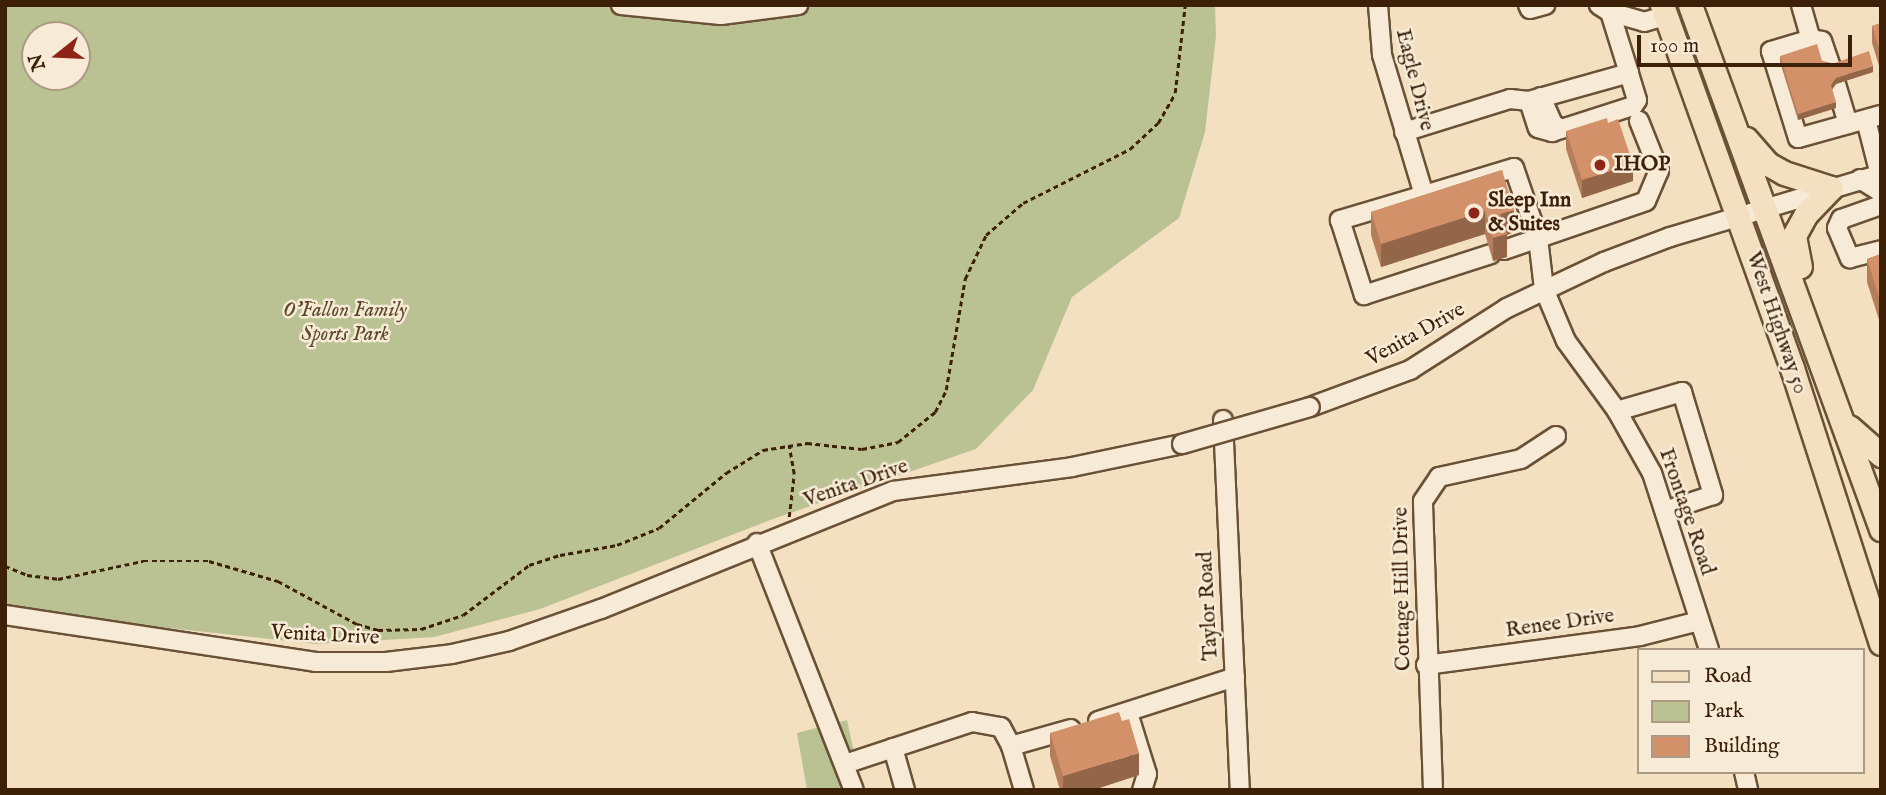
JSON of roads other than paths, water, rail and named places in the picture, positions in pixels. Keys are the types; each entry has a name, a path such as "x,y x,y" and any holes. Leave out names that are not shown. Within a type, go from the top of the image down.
{"main road":[{"name":"West Highway 50","path":"1690,5 1880,522"},
{"name":"West Highway 50","path":"1663,10 1738,216 1881,643"},
{"path":"1737,128 1768,164 1831,188 1806,214 1794,236 1796,254 1816,313 1816,343"},
{"path":"1844,422 1881,455"}],"street":[{"path":"621,5 721,15 798,5"},
{"name":"Eagle Drive","path":"1378,5 1382,55 1424,195"},
{"path":"1528,5 1545,5"},
{"path":"1801,5 1811,39"},
{"path":"1535,99 1538,128 1561,129 1633,106 1637,100 1607,7"},
{"path":"1607,7 1644,22 1663,10"},
{"path":"1865,120 1798,138 1790,104 1771,51 1811,39 1822,41 1831,76 1865,120 1880,180"},
{"path":"1404,132 1510,99 1535,99 1629,73"},
{"path":"1424,195 1340,220 1364,295 1646,201 1659,171 1639,121"},
{"name":"Frontage Road","path":"1424,195 1514,168 1538,238 1544,289 1566,341 1617,411 1652,473 1708,648"},
{"name":"Venita Drive","path":"5,615 315,662 387,662 509,641 601,609 764,540 893,491 1092,464 1182,444 1310,407 1410,370 1544,289 1604,261 1860,179 1880,180"},
{"path":"1881,205 1841,219 1837,228 1850,258 1881,250"},
{"path":"1617,411 1682,392 1713,495 1665,511"},
{"name":"Taylor Road","path":"1223,419 1240,790"},
{"name":"Cottage Hill Drive","path":"1433,790 1421,515 1429,487 1452,471 1521,459 1556,436"},
{"path":"764,540 854,790"},
{"name":"Renee Drive","path":"1426,666 1640,636 1699,621"},
{"path":"1011,747 1128,713 1235,677"},
{"path":"1128,713 1147,774 1142,790"},
{"path":"845,764 972,722 988,722 1001,727 1011,747 1024,790"},
{"path":"893,748 905,790"}],"place":[{"name":"IHOP","path":"1600,165"},
{"name":"Sleep Inn & Suites","path":"1474,213"}],"park label":[{"name":"O'Fallon Family Sports Park","path":"345,323"}]}
